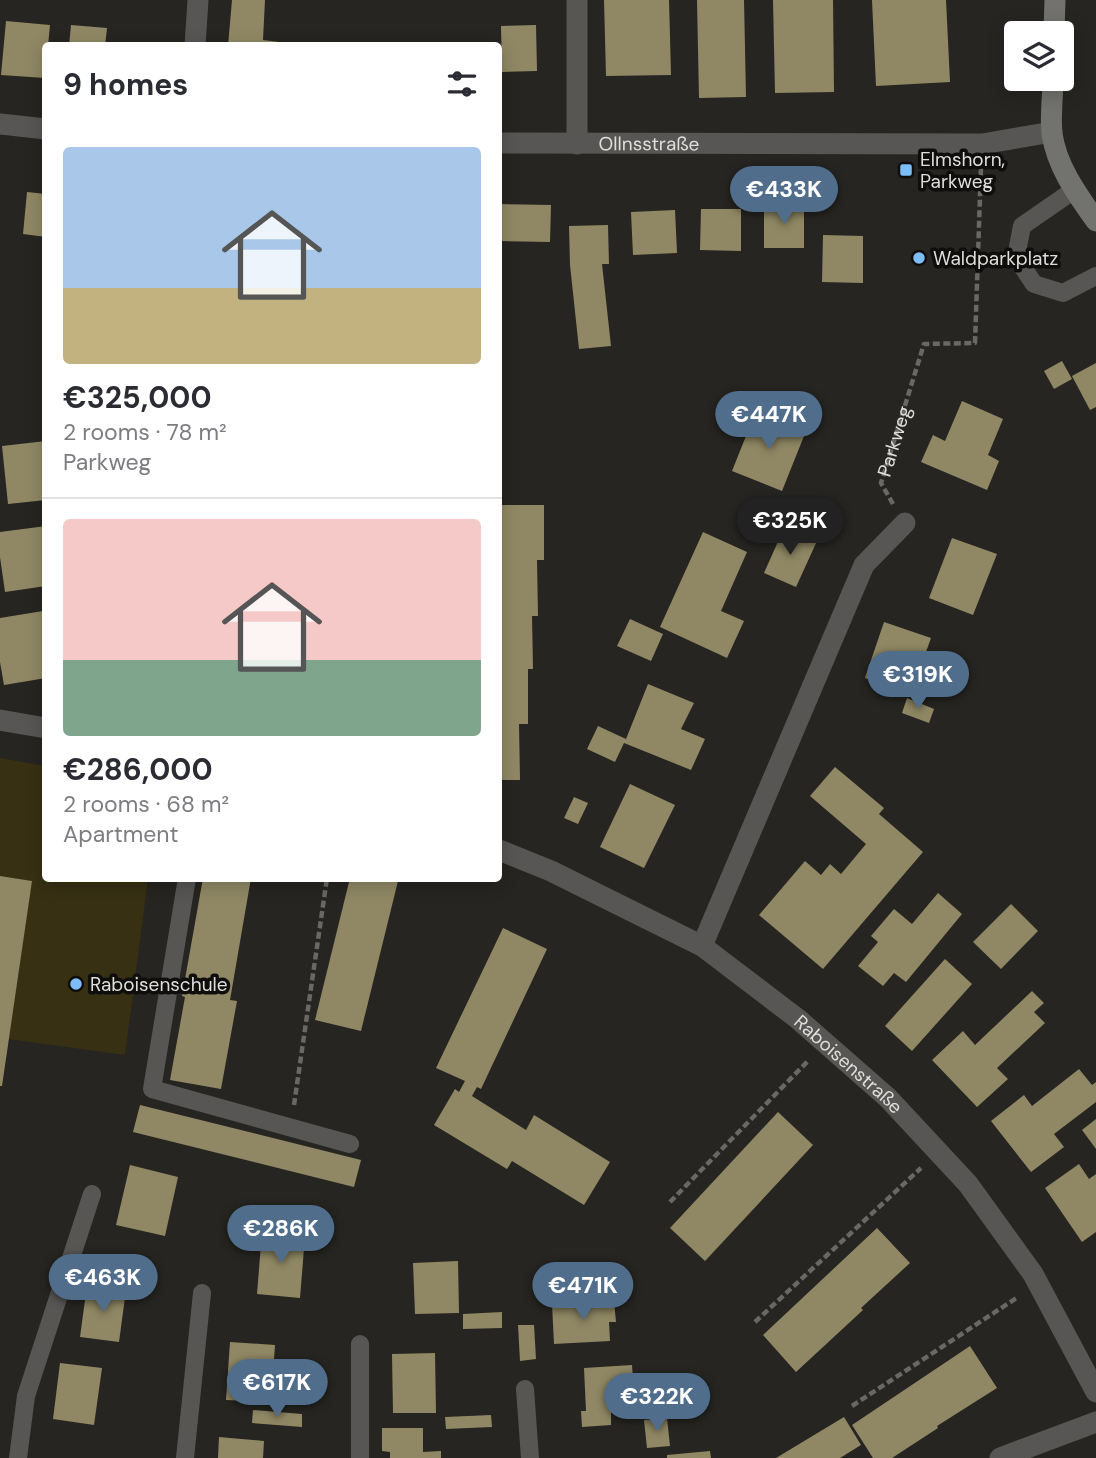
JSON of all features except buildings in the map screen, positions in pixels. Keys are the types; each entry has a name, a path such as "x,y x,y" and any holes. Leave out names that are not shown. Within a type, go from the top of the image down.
{"street":[{"path":"195,42 198,0"},
{"path":"577,0 577,144"},
{"path":"1054,21 1055,0"},
{"path":"1053,91 1052,132 1059,161 1074,190 1096,221"},
{"path":"0,124 42,129"},
{"name":"Ollnsstraße","path":"502,143 982,144 1052,132"},
{"path":"702,946 864,565 905,523"},
{"path":"0,720 42,727"},
{"name":"Raboisenstraße","path":"502,851 551,871 702,946 825,1043 888,1098 968,1184 1038,1283 1096,1392"},
{"path":"1000,1458 1096,1422"}],"lane":[{"path":"1074,190 1022,226 1016,257 1034,284 1063,293 1096,276"},
{"path":"186,882 152,1088 350,1144"},
{"path":"18,1458 26,1396 92,1195"},
{"path":"185,1458 201,1293"},
{"path":"360,1344 360,1458"},
{"path":"525,1389 530,1458"}],"path":[{"name":"Parkweg","path":"905,523 881,483 924,344 975,343 982,144"},
{"path":"291,1127 326,882"},
{"path":"670,1202 825,1043"},
{"path":"755,1322 938,1151"},
{"path":"852,1406 1038,1283"}],"shaded area":[{"path":"0,758 42,765 42,882 148,882 125,1055 8,1039 32,881 0,876"}],"place":[{"name":"Elmshorn, Parkweg","path":"906,170"},
{"name":"Waldparkplatz","path":"919,258"},
{"name":"Raboisenschule","path":"76,984"}]}
